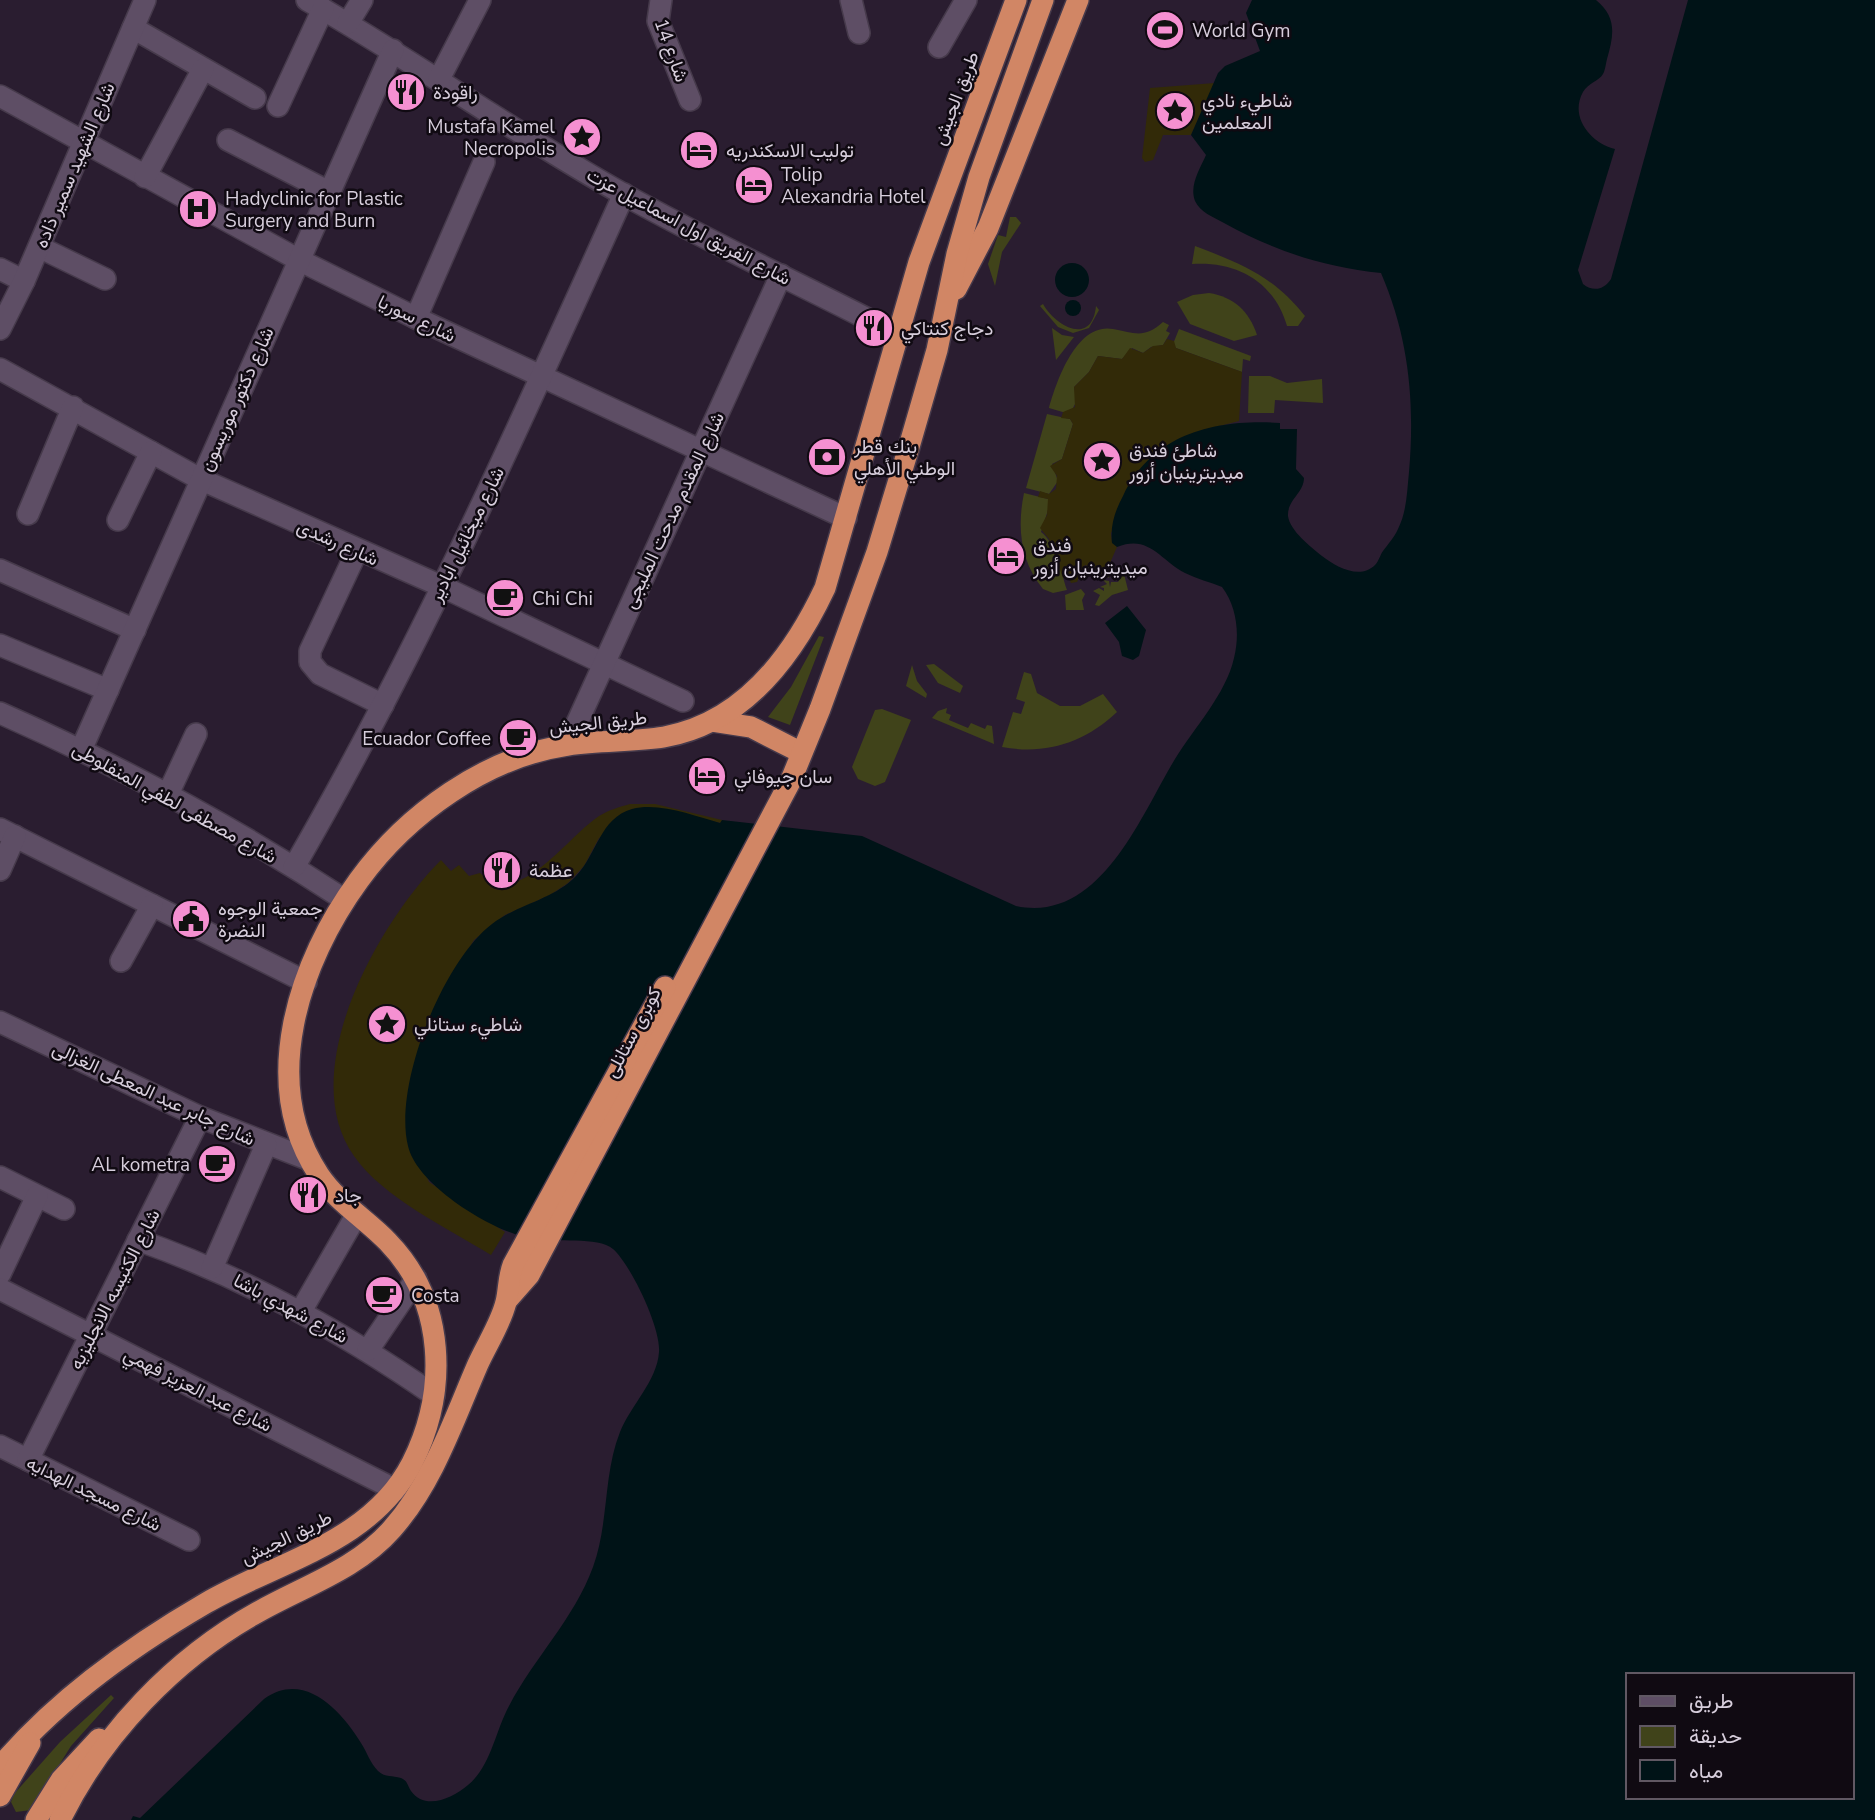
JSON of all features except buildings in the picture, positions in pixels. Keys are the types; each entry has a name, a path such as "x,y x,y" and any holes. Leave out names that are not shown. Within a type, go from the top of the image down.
{"highway":[{"path":"712,721 751,727 800,752 832,677 877,552 947,307 957,254 984,162 1043,0"},
{"path":"947,307 988,228 1078,0"},
{"name":"طريق الجيش","path":"0,1767 36,1728 117,1662 173,1623 238,1585 330,1544 373,1514 396,1490 411,1464 426,1431 434,1395 436,1348 426,1301 393,1247 331,1190 310,1160 292,1111 288,1072 291,1033 306,982 345,900 398,835 440,801 500,765 567,745 669,736 712,721 757,688 785,659 807,625 825,588 919,262 988,73 1010,2"},
{"name":"كوبرى ستانلى","path":"133,1713 170,1676 225,1633 255,1614 345,1567 370,1550 393,1528 426,1477 506,1303 513,1265 800,752"},
{"path":"36,1820 73,1765 101,1737 133,1713"},
{"path":"60,1820 100,1754 133,1713"},
{"path":"0,1796 21,1762 36,1728"}],"street":[{"name":"شارع الشهيد سمير ذاده","path":"0,329 39,247 145,0"},
{"path":"348,23 362,0"},
{"path":"439,79 480,0"},
{"name":"شارع 14","path":"661,0 658,21 690,100"},
{"path":"851,0 859,33"},
{"path":"939,47 967,0"},
{"path":"278,106 315,5"},
{"name":"شارع الفريق اول اسماعيل عزت","path":"315,5 439,79 505,125 624,194 897,334"},
{"path":"132,28 255,97"},
{"name":"شارع دكتور موريسون","path":"81,750 393,50"},
{"path":"145,177 203,69"},
{"name":"شارع سوريا","path":"0,96 299,260 541,377 846,518"},
{"path":"228,140 329,192"},
{"path":"416,318 484,162"},
{"name":"شارع ميخائيل ابادير","path":"294,867 383,705 541,377 624,194"},
{"path":"39,247 105,279"},
{"path":"0,269 24,281"},
{"name":"شارع المقدم مدحت المليجى","path":"567,745 781,275"},
{"name":"شارع رشدى","path":"0,369 200,478 357,551 441,586 683,701"},
{"path":"28,514 73,407"},
{"path":"118,520 151,452"},
{"path":"357,551 310,652 310,662 320,674 383,705"},
{"path":"0,570 135,630"},
{"path":"0,645 108,690"},
{"name":"شارع مصطفى لطفي المنفلوطى","path":"0,713 167,794 294,867 345,900"},
{"path":"167,794 196,734"},
{"path":"0,870 7,832 306,982"},
{"path":"121,961 152,905"},
{"name":"شارع جابر عبد المعطى الغزالى","path":"0,1022 200,1117 310,1160"},
{"name":"شارع الكنيسه الانجليزيه","path":"28,1460 200,1117"},
{"path":"212,1268 266,1144"},
{"path":"0,1177 64,1209"},
{"path":"0,1274 37,1196"},
{"path":"301,1311 357,1214"},
{"name":"شارع شهدي باشا","path":"138,1240 212,1268 301,1311 368,1350 434,1395"},
{"path":"368,1350 415,1279"},
{"name":"شارع عبد العزيز فهمي","path":"0,1289 396,1490"},
{"name":"شارع مسجد الهدايه","path":"0,1446 189,1540"}],"green space":[{"path":"1010,217 1016,217 1021,223 1002,252 995,286 988,264 998,235 1006,237"},
{"path":"1195,246 1228,259 1269,281 1305,316 1298,326 1287,326 1273,297 1251,277 1224,266 1192,264"},
{"path":"1209,293 1226,298 1239,306 1250,319 1257,335 1234,341 1190,324 1177,302 1193,295"},
{"path":"1043,304 1056,320 1073,329 1088,326 1096,306 1099,310 1089,328 1073,333 1058,327 1040,306"},
{"path":"1163,322 1169,325 1166,331 1170,333 1163,345 1151,347 1143,353 1132,348 1122,359 1098,356 1089,372 1074,387 1077,400 1072,410 1066,413 1049,408 1070,356 1088,335 1100,329 1145,333"},
{"path":"1052,328 1062,335 1074,337 1056,360"},
{"path":"1179,329 1251,356 1250,361 1243,359 1242,372 1176,348 1173,344"},
{"path":"1249,376 1270,376 1287,383 1322,379 1323,403 1275,400 1274,413 1248,413"},
{"path":"1047,414 1070,419 1073,424 1062,459 1052,464 1058,481 1049,494 1026,488"},
{"path":"1024,493 1048,499 1048,510 1041,532 1051,543 1067,590 1053,593 1043,589 1029,567 1021,531"},
{"path":"1008,536 1011,537 1019,569 1001,560"},
{"path":"1086,565 1106,572 1124,574 1128,590 1112,595 1099,606 1095,605 1100,595 1093,591 1099,588 1104,591 1104,588 1100,587 1107,584 1103,580 1109,581 1110,587 1111,582 1118,582 1121,577 1114,579 1112,574 1108,578 1107,573 1105,578 1101,573 1100,577 1097,570 1093,573"},
{"path":"1081,589 1085,594 1082,600 1084,610 1066,610 1065,595"},
{"path":"819,636 824,637 790,725 768,717 791,687"},
{"path":"934,664 963,686 960,693 938,683 926,665"},
{"path":"912,665 917,681 927,694 926,698 906,686"},
{"path":"1024,672 1031,674 1037,693 1060,706 1080,706 1103,694 1117,712 1091,732 1064,744 1034,749 1002,747 1013,712 1021,714 1025,702 1016,699"},
{"path":"947,708 946,713 951,715 949,720 968,728 971,723 985,729 987,725 992,726 994,744 932,718 938,711"},
{"path":"882,709 911,720 885,782 875,786 858,779 852,767 875,710"},
{"path":"111,1695 114,1698 71,1746 31,1810 16,1812 11,1802 14,1794 60,1742"}],"sand":[{"name":"شاطيء نادي المعلمين","path":"1215,83 1191,135 1163,135 1153,160 1145,162 1142,158 1150,88"},
{"name":"شاطئ فندق ميديترينيان أزور","path":"1167,339 1174,341 1176,348 1242,372 1239,421 1204,430 1159,449 1111,533 1112,542 1117,547 1106,572 1085,565 1077,582 1071,583 1068,576 1063,578 1049,539 1040,528 1047,515 1048,499 1038,497 1040,491 1049,494 1056,489 1057,476 1050,466 1062,459 1073,424 1070,419 1061,418 1063,412 1075,407 1074,387 1089,372 1098,356 1122,359 1130,348 1143,353 1153,346 1163,345"},
{"name":"شاطيء ستانلي","path":"630,804 655,804 722,820 721,823 645,808 599,838 584,866 568,883 550,895 505,915 474,940 442,994 424,1036 411,1081 406,1127 429,1182 505,1232 491,1255 381,1185 354,1156 338,1121 334,1083 339,1041 352,999 370,958 393,920 441,860 451,871 459,865 469,876 480,873 492,883 506,884 521,880 549,861 599,816"}],"water":[{"path":"1252,0 1596,0 1611,20 1611,42 1604,73 1583,92 1579,111 1585,128 1591,135 1615,149 1578,270 1583,284 1594,289 1602,288 1611,279 1688,0 1875,0 1875,1820 131,1820 133,1816 140,1818 264,1699 279,1691 293,1689 307,1691 332,1707 353,1730 378,1771 403,1779 417,1797 431,1801 455,1794 468,1785 482,1768 509,1706 565,1621 593,1567 602,1533 615,1448 625,1422 654,1373 659,1352 658,1341 644,1297 628,1268 613,1249 587,1241 533,1239 499,1228 441,1191 414,1161 408,1146 405,1120 415,1059 440,994 474,942 502,917 567,884 583,867 613,820 632,809 643,807 677,811 720,823 722,820 862,836 1016,906 1046,907 1072,898 1094,882 1132,835 1175,759 1217,698 1234,658 1237,630 1234,612 1222,587 1185,573 1146,546 1128,544 1117,547 1112,543 1115,513 1136,475 1151,457 1189,434 1210,428 1256,422 1280,423 1280,429 1297,429 1296,469 1304,478 1288,510 1293,527 1322,556 1348,570 1362,571 1378,562 1395,535 1403,515 1411,446 1410,395 1404,346 1381,273 1339,267 1281,250 1211,216 1195,201 1194,183 1206,155 1191,135 1218,73 1225,66 1260,51 1246,13"},
{"path":"1072,263 1084,268 1089,280 1084,292 1072,297 1060,292 1055,280 1060,268"},
{"path":"1070,300 1076,300 1081,308 1079,314 1070,316 1065,311 1065,305"},
{"path":"1127,606 1146,630 1139,656 1133,660 1122,656 1119,642 1105,623"}],"place":[{"name":"World Gym","path":"1165,30"},
{"name":"راقودة","path":"406,92"},
{"name":"شاطيء نادي المعلمين","path":"1175,111"},
{"name":"Mustafa Kamel Necropolis","path":"582,137"},
{"name":"توليب الاسكندريه","path":"699,150"},
{"name":"Tolip Alexandria Hotel","path":"754,185"},
{"name":"Hadyclinic for Plastic Surgery and Burn","path":"198,209"},
{"name":"دجاج كنتاكي","path":"874,328"},
{"name":"بنك قطر الوطني الأهلي","path":"827,457"},
{"name":"شاطئ فندق ميديترينيان أزور","path":"1102,461"},
{"name":"فندق ميديترينيان أزور","path":"1006,556"},
{"name":"Chi Chi","path":"505,598"},
{"name":"Ecuador Coffee","path":"518,738"},
{"name":"سان جيوفاني","path":"707,776"},
{"name":"عظمة","path":"502,870"},
{"name":"جمعية الوجوه النضرة","path":"191,919"},
{"name":"شاطيء ستانلي","path":"387,1024"},
{"name":"AL kometra","path":"217,1164"},
{"name":"جاد","path":"308,1195"},
{"name":"Costa","path":"384,1295"}]}
